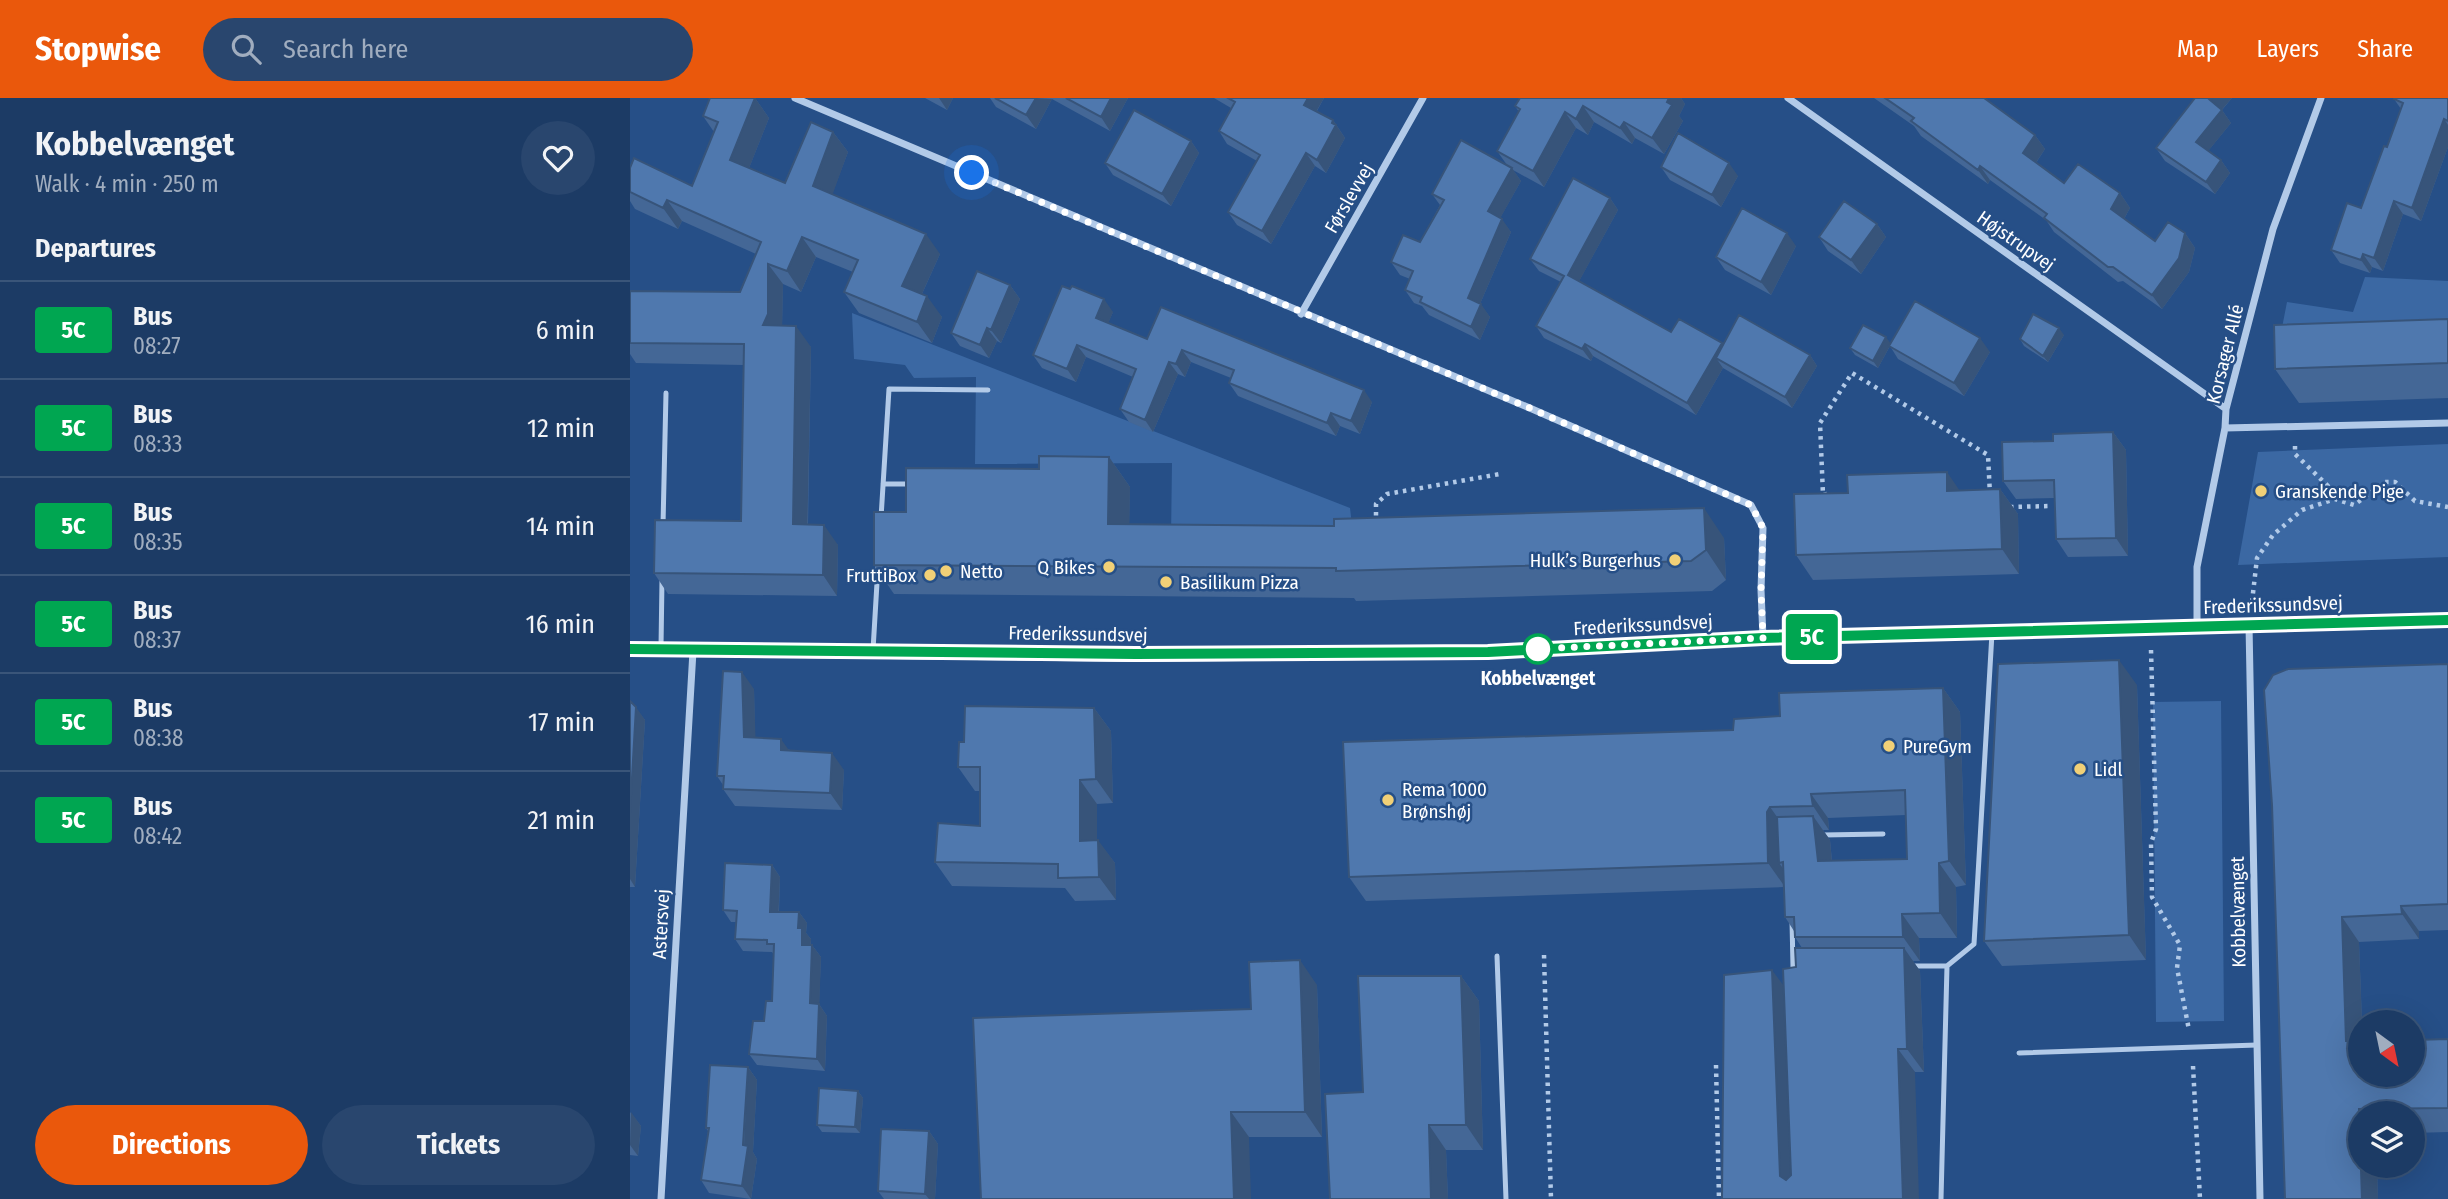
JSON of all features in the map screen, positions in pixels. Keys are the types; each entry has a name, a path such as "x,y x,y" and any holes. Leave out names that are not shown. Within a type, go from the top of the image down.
{"main road":[{"name":"Frederikssundsvej","path":"630,649 1136,654 1488,652 1763,638 2448,620"}],"street":[{"path":"795,98 1301,314 1532,409 1751,505 1763,528 1763,638"},
{"name":"Førslevvej","path":"1301,314 1423,98"},
{"name":"Højstrupvej","path":"1788,98 2226,409"},
{"name":"Korsager Allé","path":"2197,626 2197,568 2225,428 2226,409 2273,229 2321,98"},
{"path":"2225,428 2448,423"},
{"name":"Kobbelvænget","path":"2249,624 2260,1199"},
{"name":"Astersvej","path":"661,1199 693,651"}],"lane":[{"path":"881,525 889,389 988,390"},
{"path":"663,528 666,393"},
{"path":"883,484 925,484"},
{"path":"873,650 879,553"},
{"path":"661,650 663,569"},
{"path":"1905,966 1947,966 1974,944 1992,633"},
{"path":"1816,835 1883,834"},
{"path":"1791,914 1793,980"},
{"path":"1497,957 1506,1199"},
{"path":"1941,1199 1947,966"},
{"path":"1793,967 1807,967"},
{"path":"2019,1053 2257,1045"}],"path":[{"path":"1836,494 1823,495 1820,424 1852,373 1988,455 1990,507"},
{"path":"2294,426 2295,454 2328,486 2335,499"},
{"path":"1376,528 1376,504 1387,494 1500,474"},
{"path":"2249,624 2257,558 2273,535 2302,510 2335,499 2354,505 2385,482 2395,482 2415,501 2448,507"},
{"path":"2002,507 2051,506"},
{"path":"2150,628 2156,829 2151,843 2152,897 2180,945 2177,968 2192,1047 2200,1199"},
{"path":"1544,955 1551,1199"},
{"path":"1716,1065 1719,1199"}],"shaded area":[{"path":"2365,277 2448,281 2448,332 2280,338 2287,302 2353,312"},
{"path":"852,313 1350,508 1354,542 1171,538 1172,463 975,464 976,377 914,378 905,365 854,359"},
{"path":"2448,444 2448,557 2238,565 2258,452"},
{"path":"2221,701 2224,1021 2156,1022 2153,702"}],"building":[{"path":"710,98 755,98 730,160 785,183 811,122 833,132 813,186 926,234 902,286 927,296 917,322 844,292 858,260 802,237 787,271 768,264 768,314 763,325 796,326 793,524 824,525 823,575 654,573 655,520 741,521 744,344 630,343 630,291 740,292 761,242 667,200 663,208 630,192 630,168 634,158 692,186 718,122 703,116"},
{"path":"995,98 1036,98 1026,115"},
{"path":"1066,98 1111,98 1101,117"},
{"path":"1228,98 1308,98 1304,105 1333,120 1332,123 1336,125 1317,160 1306,153 1262,231 1228,212 1260,155 1219,131 1235,102"},
{"path":"1520,98 1669,98 1667,102 1672,105 1652,138 1624,122 1620,128 1583,106 1576,119 1565,112 1533,171 1497,151 1520,109 1515,106"},
{"path":"1885,98 1984,98 2035,135 2023,153 2064,183 2078,164 2120,193 2111,209 2155,241 2168,222 2185,233 2179,258 2152,295 2113,267 2108,267 2044,218 2047,214 1980,166 1978,170 1911,121 1914,118"},
{"path":"2195,98 2212,98 2210,100 2222,110 2196,142 2221,160 2206,182 2156,148"},
{"path":"2395,98 2448,98 2448,121 2444,119 2412,208 2394,201 2374,258 2363,254 2361,260 2331,250 2347,203 2361,208 2384,146 2387,147 2403,103"},
{"path":"1134,110 1191,141 1162,194 1105,163"},
{"path":"1678,133 1729,163 1712,195 1661,167"},
{"path":"1461,140 1512,168 1488,211 1502,219 1468,298 1481,304 1471,327 1420,302 1422,297 1405,290 1413,271 1391,262 1403,235 1420,242 1444,200 1432,194"},
{"path":"1573,178 1610,198 1568,275 1671,332 1679,319 1722,343 1687,403 1585,344 1582,349 1536,326 1564,276 1530,259"},
{"path":"1844,201 1877,224 1851,260 1819,237"},
{"path":"1742,208 1787,233 1761,282 1716,257"},
{"path":"977,271 1010,285 991,330 987,328 980,345 951,333"},
{"path":"1062,286 1070,289 1072,286 1104,299 1096,318 1147,339 1161,307 1364,390 1351,421 1331,413 1327,423 1229,383 1234,370 1182,350 1176,364 1169,362 1145,420 1120,409 1136,369 1077,345 1067,369 1033,355"},
{"path":"1915,301 1980,338 1954,383 1889,346"},
{"path":"2033,314 2059,328 2043,356 2020,339"},
{"path":"1739,315 1810,355 1785,397 1716,358"},
{"path":"2448,319 2448,363 2275,369 2274,325"},
{"path":"1863,325 1886,337 1873,361 1850,348"},
{"path":"2113,432 2116,538 2056,539 2054,480 2003,481 2002,442 2053,441 2053,434"},
{"path":"1039,456 1109,457 1108,524 1334,526 1334,519 1704,508 1706,550 1691,561 1336,571 1336,568 874,565 874,512 906,512 906,468 1039,469"},
{"path":"1947,472 1947,491 2000,489 2002,549 1796,555 1794,494 1848,493 1847,475"},
{"path":"2119,660 2129,935 1984,941 1998,664"},
{"path":"2448,664 2448,904 2401,906 2402,914 2342,917 2348,1087 2426,1087 2426,1040 2448,1039 2448,1108 2425,1108 2425,1101 2348,1101 2348,1178 2361,1178 2362,1199 2285,1199 2272,805 2264,690 2273,675 2288,669"},
{"path":"723,671 742,672 744,737 781,739 781,750 832,753 830,793 723,789 724,776 717,776"},
{"path":"1943,688 1949,861 1939,863 1940,913 1902,914 1903,937 1795,937 1794,917 1785,917 1783,862 1779,863 1777,817 1813,816 1818,861 1907,859 1905,790 1811,794 1813,806 1770,807 1767,812 1768,863 1349,877 1343,742 1733,730 1734,719 1780,716 1779,693"},
{"path":"630,701 636,707 630,813"},
{"path":"965,706 1094,708 1096,779 1080,780 1080,841 1098,840 1099,877 1058,878 1058,864 935,862 938,823 980,826 980,767 958,767 959,742 964,742"},
{"path":"725,863 772,865 770,912 799,912 798,928 802,928 802,945 812,945 810,1003 819,1004 817,1059 749,1054 753,1021 764,1021 766,1001 772,1001 774,944 767,944 767,940 735,939 737,911 723,910"},
{"path":"1795,948 1904,948 1907,1049 1898,1049 1903,1199 1722,1199 1724,975 1772,970 1780,1176 1786,1180 1791,1175 1783,969 1796,967"},
{"path":"1300,960 1305,1112 1231,1112 1234,1199 981,1199 973,1018 1251,1009 1249,962"},
{"path":"1358,976 1461,976 1466,1125 1429,1125 1431,1199 1330,1199 1325,1094 1363,1092"},
{"path":"710,1065 748,1067 743,1145 748,1146 742,1186 701,1180 709,1128 706,1128"},
{"path":"819,1088 858,1091 855,1127 817,1125"},
{"path":"881,1129 929,1131 925,1194 878,1191"}],"bus line":[{"name":"5C","path":"630,649 1136,654 1488,652 1763,638 2448,620"}],"place":[{"name":"Granskende Pige","path":"2261,491"},
{"name":"Hulk’s Burgerhus","path":"1675,560"},
{"name":"Q Bikes","path":"1109,567"},
{"name":"Netto","path":"946,571"},
{"name":"FruttiBox","path":"930,575"},
{"name":"Basilikum Pizza","path":"1166,582"},
{"name":"Kobbelvænget","path":"1538,649"},
{"name":"PureGym","path":"1889,746"},
{"name":"Lidl","path":"2080,769"},
{"name":"Rema 1000 Brønshøj","path":"1388,800"}],"route":[{"path":"972,173 1301,314 1532,409 1751,505 1763,528 1763,638 1538,649"}]}
